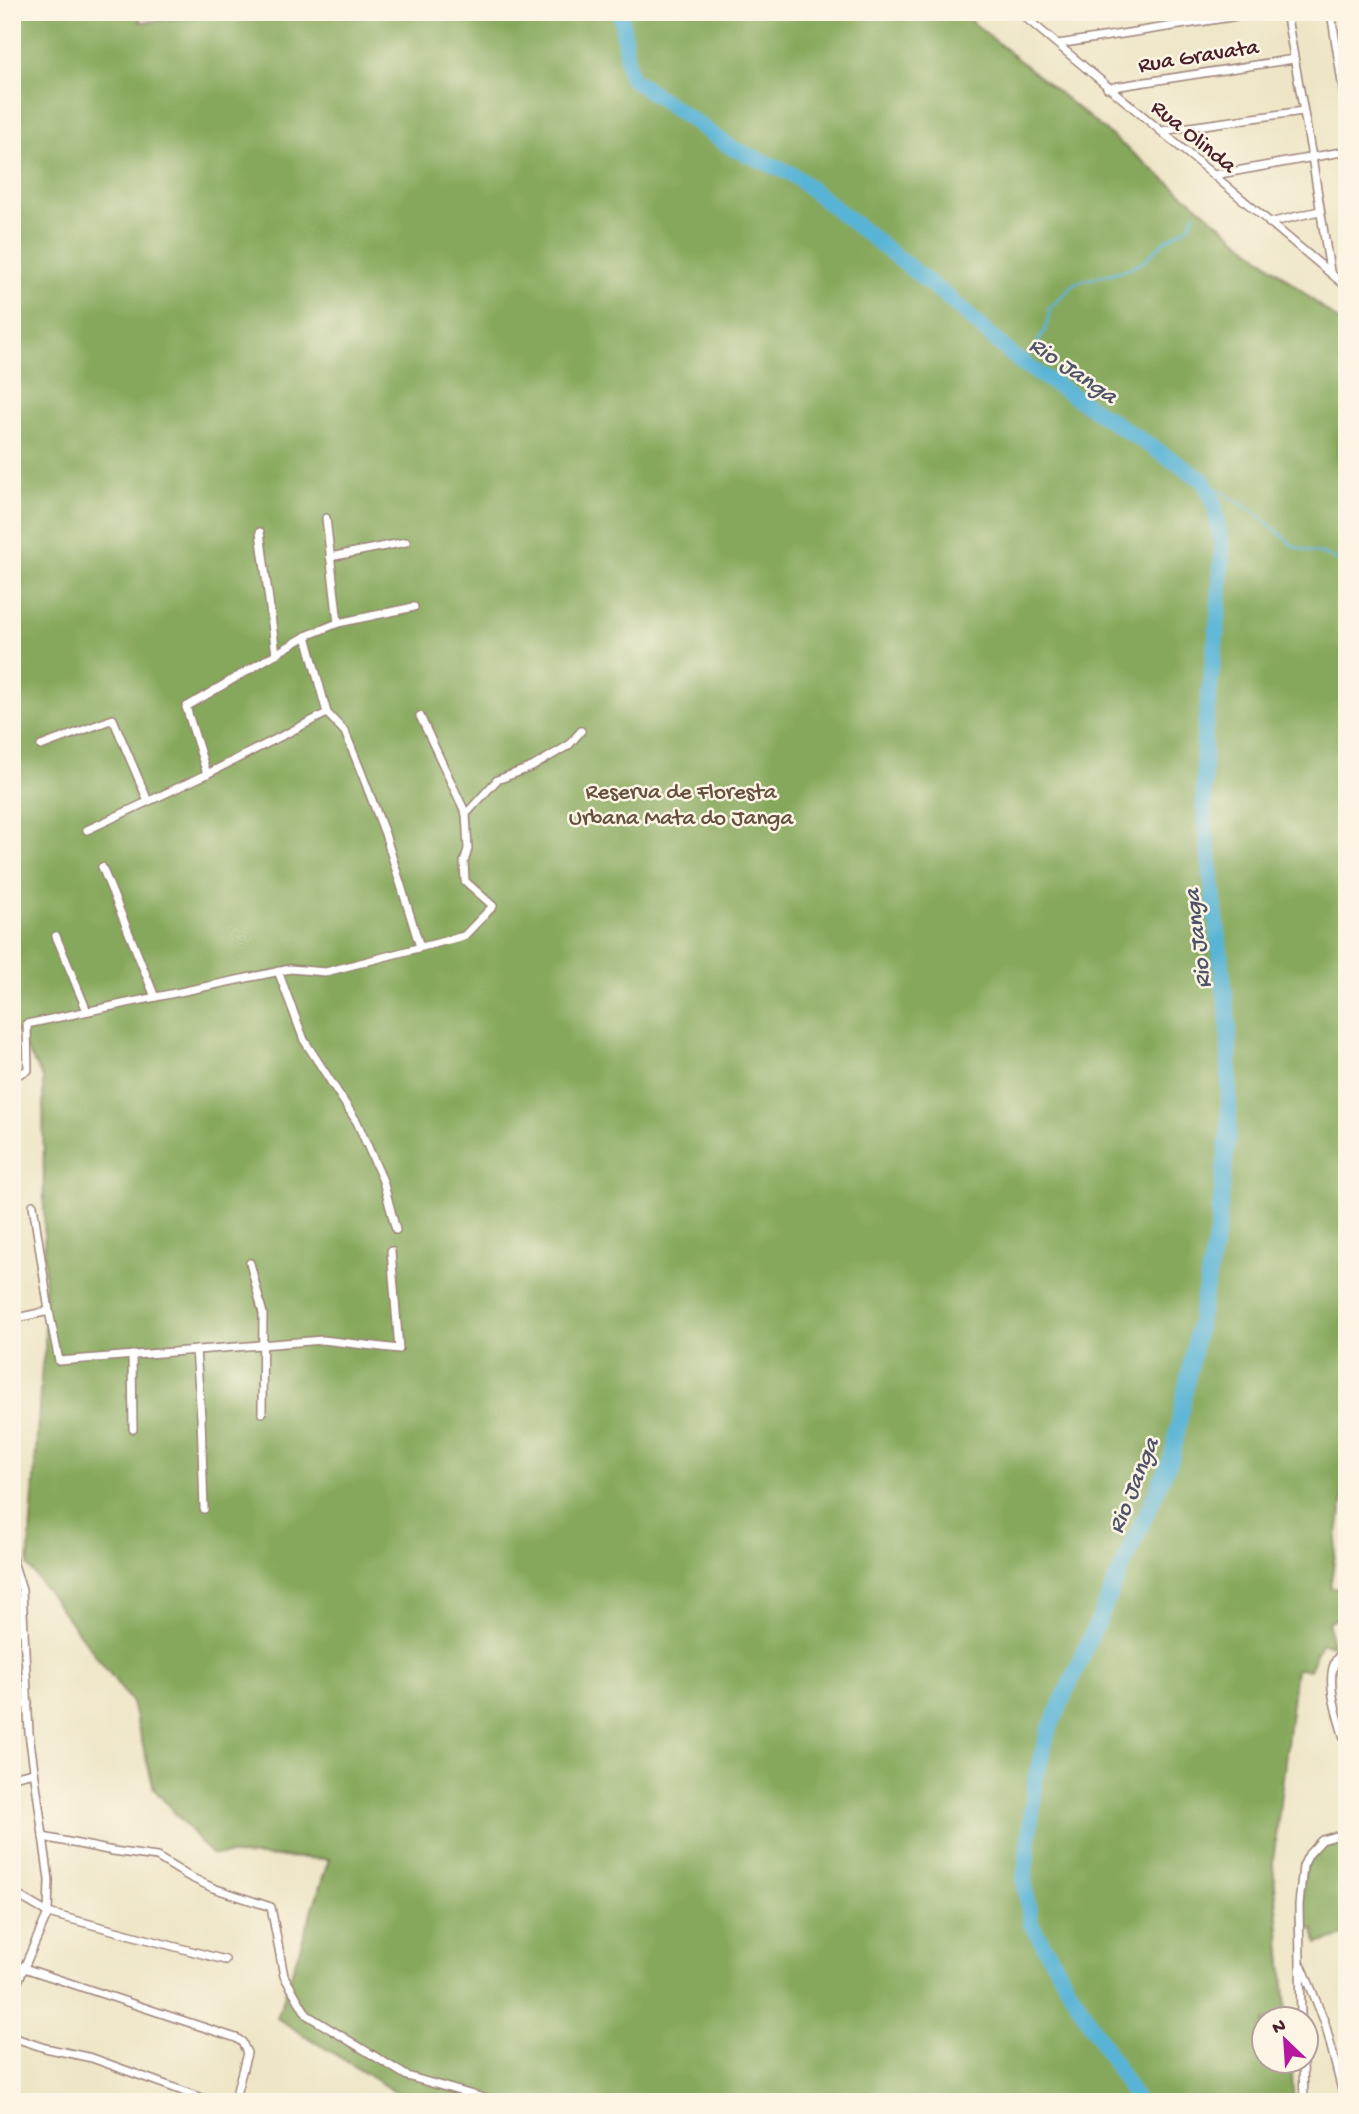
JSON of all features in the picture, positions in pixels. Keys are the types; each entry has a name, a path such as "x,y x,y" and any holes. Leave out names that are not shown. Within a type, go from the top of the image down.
{"street":[{"name":"Rua Olinda","path":"1019,12 1347,287"},
{"path":"1058,44 1263,12"},
{"path":"1286,12 1330,272"},
{"path":"1331,12 1347,115"},
{"name":"Rua Gravata","path":"1107,88 1294,59"},
{"path":"1161,131 1303,111"},
{"path":"1214,175 1347,151"},
{"path":"1269,223 1319,211"},
{"path":"326,518 338,623"},
{"path":"260,532 276,654"},
{"path":"330,557 406,541"},
{"path":"207,774 186,707 306,636 338,623 414,607"},
{"path":"306,636 327,713 345,732 385,834 420,947"},
{"path":"87,830 207,774 327,713"},
{"path":"12,1077 29,1070 27,1024 278,971 290,969 326,972 464,936 493,906 465,881 464,862 468,849 466,814 420,716"},
{"path":"41,746 113,719 148,802"},
{"path":"466,814 497,780 551,757 569,746 581,731"},
{"path":"102,867 155,997"},
{"path":"56,936 88,1011"},
{"path":"278,971 304,1040 357,1122 383,1181 396,1230"},
{"path":"33,1205 49,1311 60,1361 323,1340 399,1349 391,1251"},
{"path":"250,1263 263,1314 262,1413"},
{"path":"12,1319 49,1311"},
{"path":"196,1350 204,1510"},
{"path":"132,1355 133,1430"},
{"path":"12,1558 22,1590 29,1733 49,1880 48,1913 12,1995"},
{"path":"12,1633 24,1630"},
{"path":"1347,1650 1340,1653 1335,1660 1331,1675 1332,1692 1347,1748"},
{"path":"12,1706 28,1703"},
{"path":"12,1777 34,1772"},
{"path":"1301,2006 1300,1881 1303,1866 1309,1854 1322,1840 1347,1833"},
{"path":"43,1837 158,1857 213,1888 271,1907 284,1976 307,2015 407,2076 487,2099"},
{"path":"12,1892 48,1913 225,1960"},
{"path":"1301,1963 1325,2023 1345,2102"},
{"path":"12,1964 137,2004 242,2042 247,2053 246,2064 234,2102"},
{"path":"12,2037 45,2048 92,2058 213,2102"},
{"path":"1303,2076 1304,2102"}],"shaded area":[{"path":"139,12 226,12 227,15 139,22"}],"green space":[{"name":"Reserva de Floresta Urbana Mata do Janga","path":"12,12 139,12 140,22 226,15 226,12 960,12 1347,328 1347,1472 1330,1588 1347,1589 1347,1615 1328,1622 1332,1646 1321,1643 1309,1670 1296,1669 1273,1862 1286,2006 1250,2006 1250,2076 1292,2076 1294,2102 411,2102 277,2018 329,1859 211,1854 154,1789 132,1703 28,1566 45,1349 43,1078 12,1024"},
{"path":"1347,1839 1347,1911 1343,1913 1344,1936 1317,1944 1314,1929 1303,1929 1302,1897 1305,1875 1313,1856 1320,1848"}],"waterway":[{"name":"Rio Janga","path":"621,12 631,78 732,148 792,174 947,297 1019,361 1203,480 1214,502 1222,549 1218,619 1204,738 1204,813 1229,1029 1229,1125 1218,1228 1172,1457 1048,1732 1036,1776 1024,1881 1031,1924 1137,2102"},
{"path":"1022,363 1044,332 1049,309 1075,283 1143,262 1166,240 1189,226 1195,213"},
{"path":"1203,480 1260,516 1295,547 1328,556 1347,567"}]}
